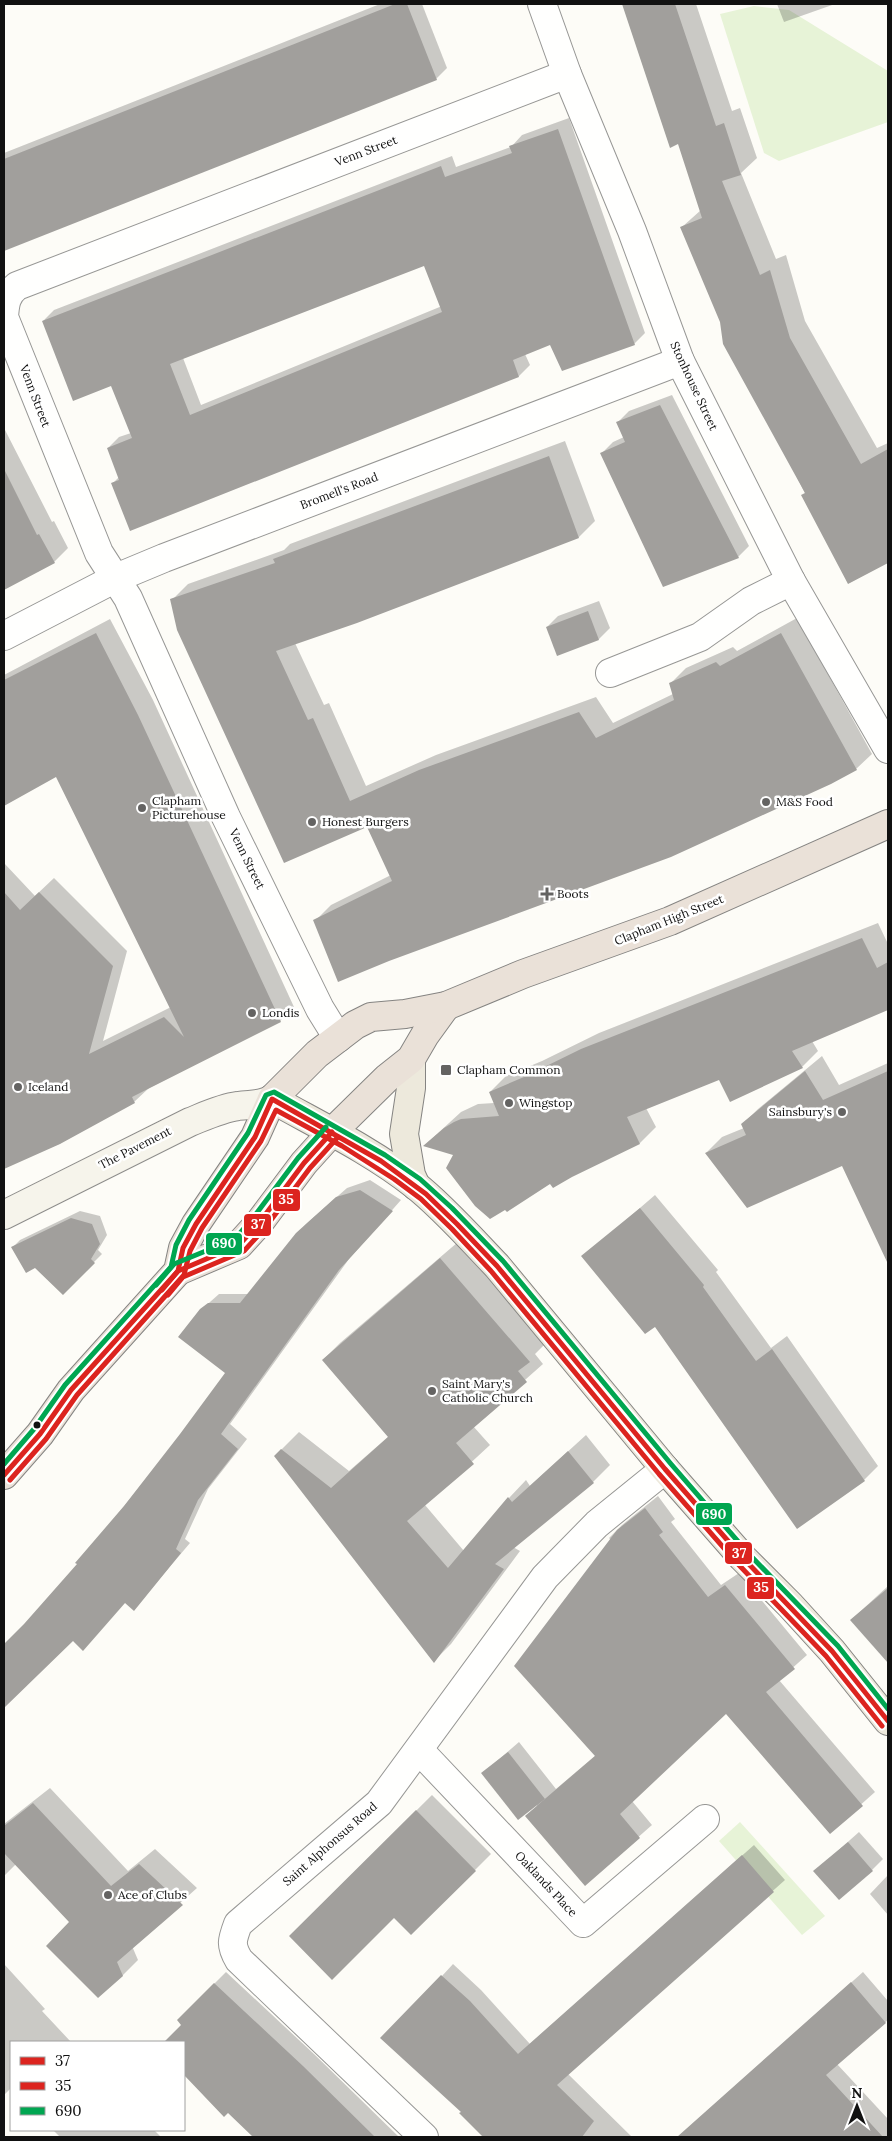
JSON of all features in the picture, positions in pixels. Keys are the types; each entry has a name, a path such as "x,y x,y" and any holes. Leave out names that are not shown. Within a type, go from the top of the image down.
{"highway":[{"name":"Clapham High Street","path":"178,1271 183,1248 196,1224 255,1137 272,1099 294,1075 355,1026 372,1017 405,1014 446,1006 523,974 670,921 888,824"},
{"path":"4,1475 40,1434 83,1375 178,1271 239,1245 259,1223 304,1163 332,1132 387,1078 411,1059 425,1035 446,1006"}],"main road":[{"path":"411,1059 411,1088 404,1134 411,1175 416,1186"},
{"path":"272,1099 376,1157 416,1186 497,1266 666,1469 743,1558 790,1605 832,1652 888,1721"},
{"name":"The Pavement","path":"4,1215 190,1122 211,1113 238,1106 266,1103 272,1099"}],"street":[{"name":"Stonhouse Street","path":"542,4 567,74 632,231 680,361 791,581 888,749"},
{"name":"Venn Street","path":"338,1038 320,1009 226,817 128,598 99,553 4,317 5,302 8,293 17,286 567,74"},
{"name":"Bromell's Road","path":"4,636 116,578 164,558 680,361"},
{"path":"610,673 700,637 751,601 791,581"},
{"name":"Saint Alphonsus Road","path":"424,2137 239,1960 232,1948 233,1937 238,1924 379,1803 545,1576 597,1524 666,1469"},
{"name":"Oaklands Place","path":"419,1750 583,1923 705,1819"}],"green space":[{"path":"754,6 789,10 888,71 888,122 779,161 764,153 720,14"},
{"path":"740,1822 825,1916 802,1935 719,1841"}],"building":[{"path":"395,4 407,4 437,80 4,251 4,159"},
{"path":"622,4 675,4 716,126 724,123 741,175 722,181 760,275 770,270 790,338 861,464 888,449 888,563 848,584 801,495 805,493 723,344 720,322 680,227 702,218 678,144 670,148"},
{"path":"558,129 635,345 562,371 550,345 513,360 519,377 130,531 111,483 119,480 107,448 132,438 111,386 73,401 42,321 441,166 445,177 512,153 509,146","holes":["424,266 442,312 190,415 170,364"]},
{"path":"660,405 739,558 663,587 600,453 625,442 616,422"},
{"path":"549,456 579,538 357,623 276,651 308,720 313,718 350,801 419,770 579,712 596,738 674,700 669,683 716,662 720,666 781,633 857,770 831,784 671,857 389,961 338,982 313,920 392,881 367,827 284,863 177,630 170,599 275,563 273,559"},
{"path":"4,469 37,535 39,534 55,563 4,590"},
{"path":"588,611 599,640 557,656 546,627"},
{"path":"96,633 138,715 281,1022 132,1097 135,1103 60,1144 4,1169 4,892 20,910 39,892 113,966 89,1054 164,1017 184,1037 56,777 4,806 4,680"},
{"path":"862,938 877,968 888,962 888,1010 792,1051 803,1068 730,1102 719,1080 627,1117 640,1144 553,1188 550,1184 507,1212 505,1210 490,1219 475,1206 446,1168 453,1155 423,1146 444,1128 461,1119 499,1116 489,1092 581,1049"},
{"name":"Sainsbury's","path":"805,1071 823,1100 888,1071 888,1264 842,1166 747,1208 705,1153 746,1135 741,1124"},
{"path":"360,1190 393,1211 339,1270 221,1434 238,1449 198,1500 176,1549 181,1553 134,1611 125,1603 83,1651 73,1641 4,1708 4,1644 77,1564 75,1563 124,1506 225,1373 178,1337 200,1309 208,1303 240,1303 296,1233 336,1197"},
{"path":"640,1208 704,1285 703,1287 756,1361 772,1349 865,1481 797,1529 655,1327 645,1334 581,1256"},
{"path":"71,1218 92,1224 100,1244 91,1259 95,1263 63,1295 35,1268 26,1273 11,1247"},
{"path":"440,1258 530,1362 518,1371 527,1382 456,1443 474,1464 407,1521 448,1568 508,1497 512,1502 568,1451 594,1483 495,1564 504,1569 434,1663 274,1456 281,1449 331,1488 388,1437 322,1360"},
{"path":"645,1508 663,1532 659,1535 708,1597 725,1585 795,1669 766,1692 863,1806 830,1834 726,1714 620,1814 640,1838 585,1886 525,1816 595,1756 514,1666 617,1530"},
{"path":"888,1588 888,1663 850,1620"},
{"path":"508,1752 545,1799 518,1820 481,1773"},
{"name":"Ace of Clubs","path":"33,1803 111,1886 139,1864 183,1905 117,1962 123,1976 98,1998 46,1946 69,1922 4,1853 4,1826"},
{"path":"416,1810 476,1871 411,1935 394,1918 332,1980 289,1936"},
{"path":"848,1842 873,1871 839,1900 813,1871"},
{"path":"742,1855 774,1892 557,2085 594,2121 582,2137 483,2137 459,2113 461,2112 380,2038 441,1975 470,2001 518,2054"},
{"path":"851,1982 886,2023 826,2075 883,2137 677,2137"},
{"path":"214,1983 303,2066 375,2137 253,2137 228,2113 224,2117 185,2076 185,2041 165,2041 181,2025 177,2020"}],"transit line":[{"name":"690","path":"4,1464 34,1429 65,1385 171,1267 176,1245 189,1220 248,1133 266,1095 274,1092 385,1155 420,1179 452,1208 503,1261 671,1464 748,1553 838,1646 888,1709"},
{"name":"37","path":"4,1475 40,1434 71,1390 178,1271 183,1248 196,1224 255,1137 272,1099 381,1161 426,1194 457,1224 497,1266 665,1469 743,1558 832,1651 888,1721"},
{"name":"35","path":"10,1480 46,1439 77,1395 184,1275 190,1251 202,1228 261,1141 276,1110 342,1146 394,1179 421,1199 452,1229 491,1271 659,1474 737,1563 826,1656 882,1726"},
{"name":"690","path":"156,1285 174,1264 235,1239 298,1158 326,1127"},
{"name":"37","path":"162,1290 178,1271 239,1245 259,1223 304,1163 332,1132"},
{"name":"35","path":"168,1295 183,1277 244,1251 265,1228 310,1168 338,1137"}],"place":[{"name":"M&S Food","path":"766,802"},
{"name":"Clapham Picturehouse","path":"142,808"},
{"name":"Honest Burgers","path":"312,822"},
{"name":"Boots","path":"547,894"},
{"name":"Londis","path":"252,1013"},
{"name":"Clapham Common","path":"446,1070"},
{"name":"Iceland","path":"18,1087"},
{"name":"Wingstop","path":"509,1103"},
{"name":"Sainsbury's","path":"842,1112"},
{"name":"Saint Mary's Catholic Church","path":"432,1391"},
{"name":"Ace of Clubs","path":"108,1895"}]}
